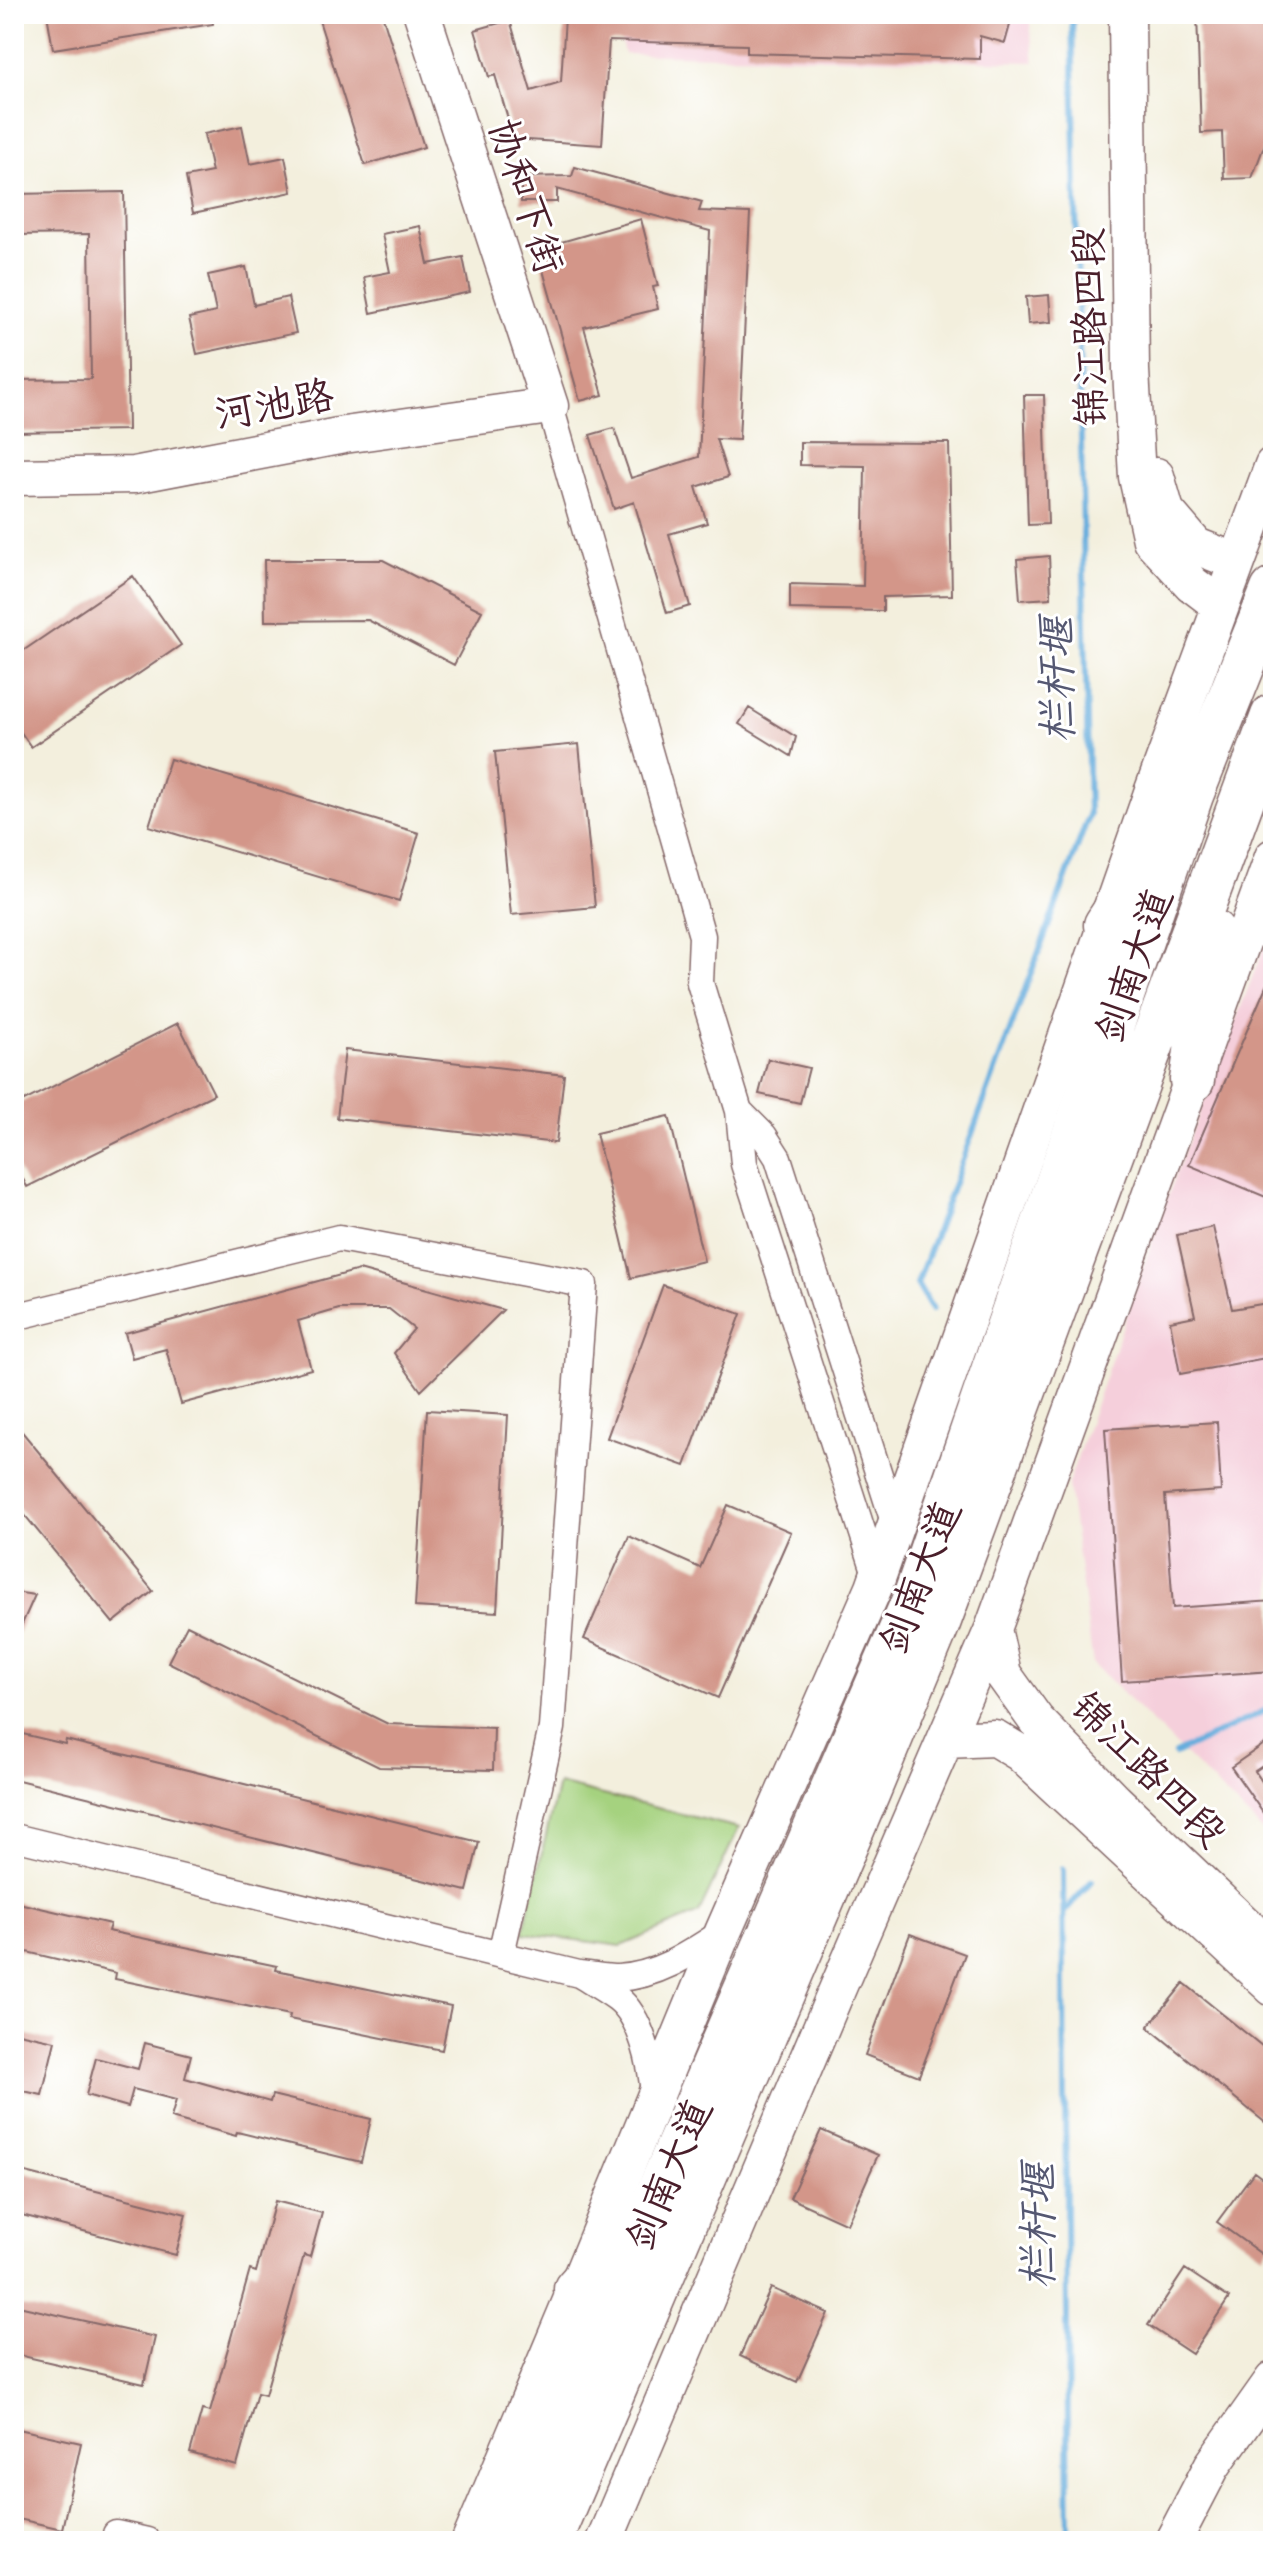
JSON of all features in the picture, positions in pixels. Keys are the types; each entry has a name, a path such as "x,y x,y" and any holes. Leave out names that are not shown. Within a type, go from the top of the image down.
{"highway":[{"name":"剑南大道","path":"508,2541 915,1598 1191,795 1273,590"},
{"name":"剑南大道","path":"549,2541 938,1623 1273,716"},
{"path":"1106,925 1191,795"},
{"path":"1192,1080 1225,846"},
{"path":"576,2289 658,2197"},
{"path":"577,2541 598,2427"}],"main road":[{"name":"协和下街","path":"422,14 550,406"},
{"name":"锦江路四段","path":"1127,14 1131,370 1137,477 1151,540 1192,584 1221,606"},
{"name":"锦江路四段","path":"1144,14 1153,464 1166,511 1196,546 1237,562"},
{"name":"河池路","path":"14,477 134,475 344,435 550,406"},
{"path":"470,2541 723,1932 877,1577 1106,925 1273,465"},
{"path":"604,2541 993,1629 1273,857"},
{"name":"锦江路四段","path":"993,1629 1003,1674 1036,1720 1115,1801 1273,1951"},
{"name":"锦江路四段","path":"945,1740 995,1738 1020,1753 1273,1988"},
{"path":"1173,2541 1212,2466 1273,2380"}],"street":[{"path":"550,406 702,936 700,983 739,1111 744,1164 877,1577"},
{"path":"739,1111 764,1136 778,1158 895,1525"},
{"path":"14,1317 339,1238 584,1284 552,1728 501,1954"},
{"path":"14,1837 579,1974 618,1978 652,1971 679,1960 723,1932"},
{"path":"579,1974 620,2000 640,2033 652,2066 654,2096"},
{"path":"116,2534 147,2541"}],"shaded area":[{"path":"616,14 1029,14 1034,62 624,54"},
{"path":"1273,924 1273,1841 1093,1664 1068,1484 1175,1176"}],"green space":[{"path":"558,1784 739,1828 699,1913 621,1946 523,1933"}],"building":[{"path":"47,14 212,14 213,24 53,49"},
{"path":"317,14 382,14 424,147 365,165"},
{"path":"630,14 1013,14 1005,43 980,36 980,59 747,53 747,45 609,41 602,145 514,139 495,75 489,77 475,30 510,20 531,91 561,82 565,17 630,21"},
{"path":"1197,14 1273,14 1273,122 1252,178 1224,179 1222,132 1201,133"},
{"path":"242,126 250,164 285,157 292,192 193,213 186,177 212,172 204,134"},
{"path":"575,167 702,202 699,211 750,213 739,440 716,439 728,477 696,487 707,523 669,534 690,606 667,613 634,502 614,509 590,435 614,428 631,478 699,457 710,231 557,189 557,202 521,202 521,177 572,176"},
{"path":"124,192 128,430 14,432 14,380 91,379 89,234 14,235 14,194"},
{"path":"641,219 658,286 653,287 658,309 584,327 603,395 580,401 537,249"},
{"path":"420,226 428,264 463,257 470,292 371,313 364,277 390,272 382,234"},
{"path":"246,267 254,305 288,297 296,333 197,354 189,318 216,312 208,275"},
{"path":"1049,295 1051,322 1028,324 1026,297"},
{"path":"1024,395 1044,395 1048,524 1028,525"},
{"path":"800,442 949,443 952,595 883,597 883,611 790,609 790,584 863,586 865,466 800,465"},
{"path":"1049,556 1051,598 1020,600 1017,559"},
{"path":"264,560 383,560 482,611 454,665 368,620 265,621"},
{"path":"133,576 181,645 31,747 14,722 14,657"},
{"path":"749,708 796,737 791,756 739,724"},
{"path":"579,744 595,907 511,915 495,752"},
{"path":"170,759 419,833 399,901 149,826"},
{"path":"1273,970 1273,1200 1189,1165"},
{"path":"178,1023 214,1094 27,1187 14,1161 14,1106"},
{"path":"345,1050 564,1075 556,1143 337,1118"},
{"path":"768,1059 809,1068 800,1103 759,1094"},
{"path":"669,1116 704,1261 631,1278 596,1133"},
{"path":"1213,1227 1232,1309 1273,1302 1273,1329 1266,1330 1271,1357 1180,1374 1170,1321 1195,1316 1177,1235"},
{"path":"359,1270 503,1310 421,1391 394,1353 414,1329 389,1309 339,1309 298,1321 311,1369 181,1404 166,1349 132,1358 125,1333"},
{"path":"663,1285 741,1314 685,1466 607,1438"},
{"path":"427,1410 508,1415 497,1612 415,1607"},
{"path":"14,1422 153,1591 113,1623 14,1502"},
{"path":"1217,1422 1221,1491 1165,1495 1173,1608 1273,1601 1273,1671 1122,1681 1105,1429"},
{"path":"728,1505 791,1532 718,1698 584,1639 629,1536 700,1568"},
{"path":"14,1592 35,1595 14,1642"},
{"path":"187,1625 388,1724 494,1728 493,1770 379,1767 168,1662"},
{"path":"14,1732 65,1744 66,1740 479,1842 467,1891 14,1779"},
{"path":"1273,1738 1273,1759 1255,1771 1273,1798 1273,1827 1231,1767"},
{"path":"14,1902 110,1924 108,1931 451,2006 442,2050 115,1979 116,1973 14,1949"},
{"path":"910,1934 965,1954 919,2076 865,2055"},
{"path":"1184,1983 1273,2055 1273,2129 1148,2027"},
{"path":"14,2032 55,2041 42,2095 14,2089"},
{"path":"145,2043 191,2055 185,2078 270,2102 272,2095 371,2119 361,2162 237,2132 236,2136 171,2118 176,2100 133,2089 128,2107 86,2095 96,2058 138,2069"},
{"path":"821,2130 878,2155 847,2224 790,2198"},
{"path":"14,2170 186,2214 176,2255 14,2213"},
{"path":"1254,2172 1273,2186 1273,2241 1263,2255 1217,2222"},
{"path":"275,2201 322,2213 310,2257 304,2255 265,2395 257,2393 237,2466 190,2453 202,2410 210,2412 250,2270 256,2272"},
{"path":"1185,2269 1229,2298 1192,2354 1148,2325"},
{"path":"771,2288 828,2313 797,2382 740,2356"},
{"path":"14,2305 155,2337 144,2384 14,2354"},
{"path":"14,2428 81,2443 62,2529 14,2518"}],"waterway":[{"name":"栏杆堰","path":"932,1310 917,1284 1089,815 1072,14"},
{"name":"栏杆堰","path":"1175,1754 1273,1707"},
{"name":"栏杆堰","path":"1063,1869 1069,2541"},
{"name":"栏杆堰","path":"1065,1911 1092,1881"}]}
